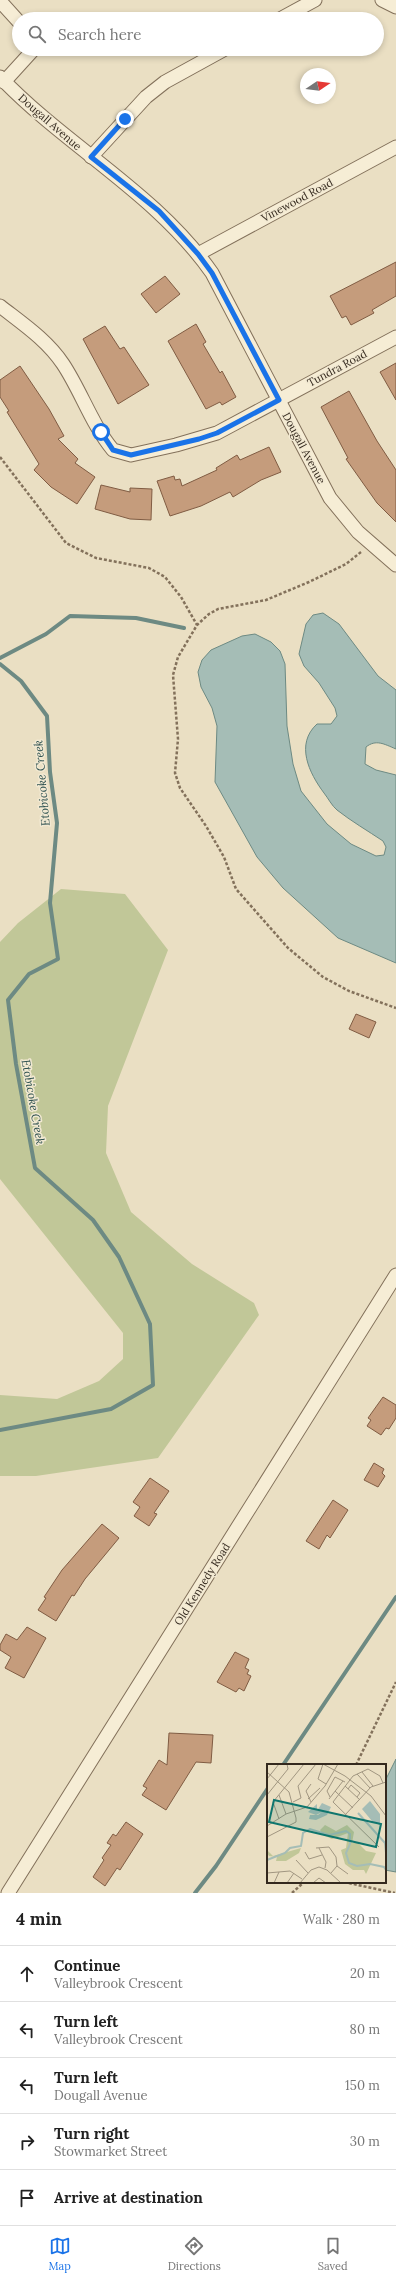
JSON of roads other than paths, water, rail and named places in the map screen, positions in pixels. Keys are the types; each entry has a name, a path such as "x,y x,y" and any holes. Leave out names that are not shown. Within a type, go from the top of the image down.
{"street":[{"path":"293,12 315,0"},
{"path":"382,0 396,7"},
{"path":"0,1 12,14"},
{"path":"2,80 27,56"},
{"path":"91,157 146,97 165,82 212,56"},
{"name":"Dougall Avenue","path":"2,80 91,157 159,211 198,254 212,273 330,498 370,544 396,565"},
{"name":"Vinewood Road","path":"198,254 396,147"},
{"name":"Tundra Road","path":"0,306 33,331 50,347 72,379 108,444 119,453 131,455 199,439 217,433 396,337"},
{"name":"Old Kennedy Road","path":"8,1893 396,1275"}],"water":[{"path":"323,613 339,624 378,676 396,690 396,749 388,745 373,743 366,747 365,764 376,770 396,775 396,963 338,938 283,888 257,857 215,782 217,726 212,708 201,687 198,672 202,660 211,650 242,636 255,634 271,642 280,651 285,664 287,726 293,764 301,791 327,824 351,844 376,856 384,855 386,847 383,841 337,810 318,785 309,768 306,749 310,732 317,724 331,724 337,716 335,708 319,683 304,666 299,654 306,624 313,615"},
{"path":"396,1759 396,1872 386,1870 386,1779"}],"waterway":[{"path":"0,658 46,634 70,616 136,618 184,628"},
{"name":"Etobicoke Creek","path":"0,664 21,681 47,716 50,772 57,823 50,903 58,959 29,974 8,1000 16,1064 35,1168 93,1220 119,1257 150,1324 153,1385 111,1409 0,1430"},
{"path":"284,1764 396,1597"},
{"path":"195,1893 216,1866 267,1790"}]}
